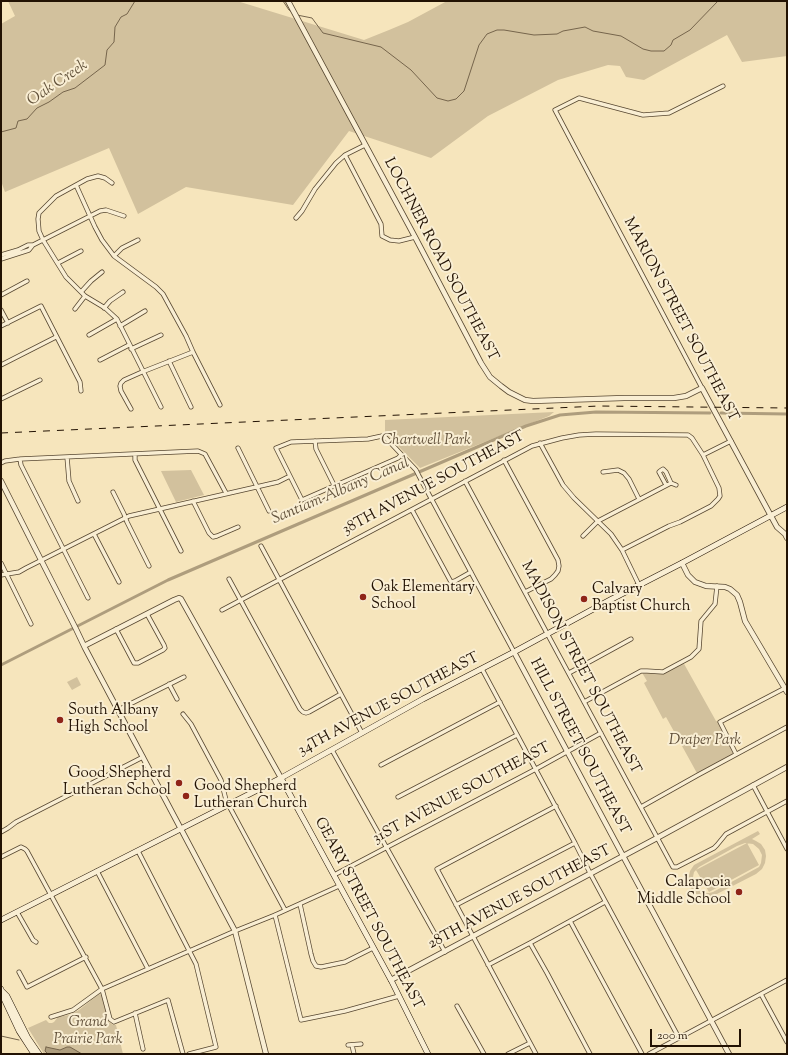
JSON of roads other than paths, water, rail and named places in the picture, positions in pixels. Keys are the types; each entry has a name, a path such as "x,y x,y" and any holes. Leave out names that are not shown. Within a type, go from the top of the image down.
{"main road":[{"name":"34TH AVENUE SOUTHEAST","path":"1,920 281,778 423,699 787,507"},
{"name":"GEARY STREET SOUTHEAST","path":"281,778 391,980 428,1054"},
{"path":"2,990 8,1008 23,1038 34,1054"},
{"path":"2,990 7,996 28,1038 39,1054"}],"street":[{"name":"LOCHNER ROAD SOUTHEAST","path":"288,2 415,237 483,367 495,381 509,392 525,400 533,401 674,398 686,396 702,388"},
{"name":"MARION STREET SOUTHEAST","path":"723,86 669,112 643,116 579,98 554,110 771,516 787,538"},
{"path":"296,218 315,189 336,163 345,155 365,145"},
{"path":"345,155 381,224 382,236 390,240 399,241 415,237"},
{"path":"112,183 105,178 98,176 87,179 56,196 39,213 39,231 66,277 85,296 104,308 117,319 142,372 161,407"},
{"path":"76,185 95,227 102,240 114,256 156,287 163,294 186,336 192,352 220,406"},
{"path":"1,255 29,250 43,240 100,211 106,210 124,216"},
{"path":"114,256 122,248 138,240"},
{"path":"58,262 81,251"},
{"path":"1,259 6,255"},
{"path":"81,292 102,272"},
{"path":"1,295 27,281"},
{"path":"104,308 123,292"},
{"path":"75,309 85,296"},
{"path":"1,326 41,306 80,382 81,391"},
{"path":"1,310 8,323"},
{"path":"120,326 145,311"},
{"path":"89,335 117,319"},
{"path":"131,349 161,335"},
{"path":"1,365 56,337"},
{"path":"100,360 129,344"},
{"path":"131,409 121,391 120,386 124,380 192,352"},
{"path":"169,361 191,407"},
{"path":"1,399 40,380"},
{"name":"38TH AVENUE SOUTHEAST","path":"222,610 504,460 540,443 562,438 596,434 688,435 692,438 703,455"},
{"name":"HILL STREET SOUTHEAST","path":"290,476 276,448 291,442 372,438 382,436 416,470 730,1054"},
{"path":"315,441 316,449 334,485"},
{"path":"622,550 715,503 720,496 719,488 703,455 731,441"},
{"path":"540,443 563,485 611,534 622,550 639,585"},
{"path":"238,448 269,511"},
{"path":"1,463 9,460 20,459 198,451 205,454 209,460 226,493"},
{"path":"135,454 135,460 181,551"},
{"path":"1,575 19,572 129,516 278,482 290,476 302,500 398,458 401,455"},
{"path":"67,457 69,481 78,501"},
{"path":"20,459 21,465 88,598"},
{"path":"504,460 558,560 559,566 558,571 551,579 525,592"},
{"path":"666,485 659,472 661,469 664,469 671,483 676,485"},
{"path":"603,472 618,470 624,473 629,479 639,499"},
{"path":"1,481 76,627 84,646 235,931 266,1054"},
{"name":"MADISON STREET SOUTHEAST","path":"465,481 674,868 714,848 726,834 768,812"},
{"path":"583,536 598,521 671,483"},
{"path":"113,492 150,566"},
{"path":"193,501 209,533 213,537 238,527"},
{"path":"412,510 451,582 454,582 471,572"},
{"path":"94,534 119,582"},
{"path":"260,546 362,733"},
{"path":"1,563 32,624"},
{"path":"682,563 688,575 695,582 706,586 725,587 730,589 738,598 745,621 786,689 720,722 736,754"},
{"path":"229,579 300,709 303,712 309,712 341,694"},
{"path":"584,702 641,671 647,670 663,672 691,657 699,649 701,621 715,604 718,586"},
{"name":"GEARY STREET SOUTHEAST","path":"148,614 174,600 179,598 181,599 281,778"},
{"path":"84,646 116,629 148,614 164,645 164,648 163,650 138,663 134,663 116,629"},
{"path":"569,673 631,639"},
{"path":"482,669 556,806 590,874 679,1038"},
{"path":"118,710 184,677"},
{"path":"169,684 177,699"},
{"path":"381,765 500,702"},
{"path":"183,714 191,724 221,780 226,800 285,910"},
{"path":"641,807 787,727"},
{"name":"31ST AVENUE SOUTHEAST","path":"334,875 536,769 601,733"},
{"path":"398,797 517,735"},
{"path":"332,750 445,952"},
{"path":"1,832 26,817 143,757"},
{"name":"28TH AVENUE SOUTHEAST","path":"391,980 787,767"},
{"path":"753,786 785,841 787,849"},
{"path":"768,812 787,801"},
{"path":"536,1054 437,869 556,806"},
{"path":"456,905 575,843"},
{"path":"1,857 21,848 27,851 86,957 102,989 110,1019 114,1022 168,1000 183,1054"},
{"path":"138,851 196,964 216,1047 189,1054"},
{"path":"97,871 148,969"},
{"path":"51,1017 73,1010 102,989 339,886"},
{"path":"488,965 605,902"},
{"path":"300,904 311,954 316,966 321,967 345,962 373,948"},
{"path":"17,912 33,940 36,942"},
{"path":"275,915 301,1020 345,1011 399,996"},
{"path":"570,921 642,1054"},
{"path":"530,943 590,1054"},
{"path":"19,972 27,987 86,957"},
{"path":"649,1054 787,980"},
{"path":"761,994 787,1042"},
{"path":"457,1006 484,1054"},
{"path":"135,1013 143,1049"},
{"path":"508,1054 530,1043"},
{"path":"354,1054 350,1045 361,1044"}],"waterway":[{"name":"Oak Creek","path":"1,132 16,128 18,121 27,119 37,108 63,92 75,88 105,65 107,50 114,42 115,27 121,17 127,14 135,1"},
{"name":"Oak Creek","path":"283,1 291,11"},
{"name":"Oak Creek","path":"297,15 312,18 323,33 381,47 411,70 437,98 448,101 456,99 464,91 479,45 487,34 497,30 534,35 557,34 563,31 585,27 593,31 621,36 643,49 651,51 664,51 671,45 673,40 690,30 718,1"},
{"name":"Santiam-Albany Canal","path":"1,665 168,580 526,426 560,415 596,412 710,413"},
{"name":"Santiam-Albany Canal","path":"721,413 787,414"},
{"path":"1,1036 19,1040"}],"railway":[{"path":"1,433 599,406 787,408"}],"place":[{"name":"Oak Elementary School","path":"363,597"},
{"name":"Calvary Baptist Church","path":"584,599"},
{"name":"South Albany High School","path":"60,720"},
{"name":"Good Shepherd Lutheran School","path":"179,783"},
{"name":"Good Shepherd Lutheran Church","path":"186,796"},
{"name":"Calapooia Middle School","path":"739,892"}],"park label":[{"name":"Chartwell Park","path":"426,441"},
{"name":"Draper Park","path":"705,741"},
{"name":"Grand Prairie Park","path":"88,1032"}]}
